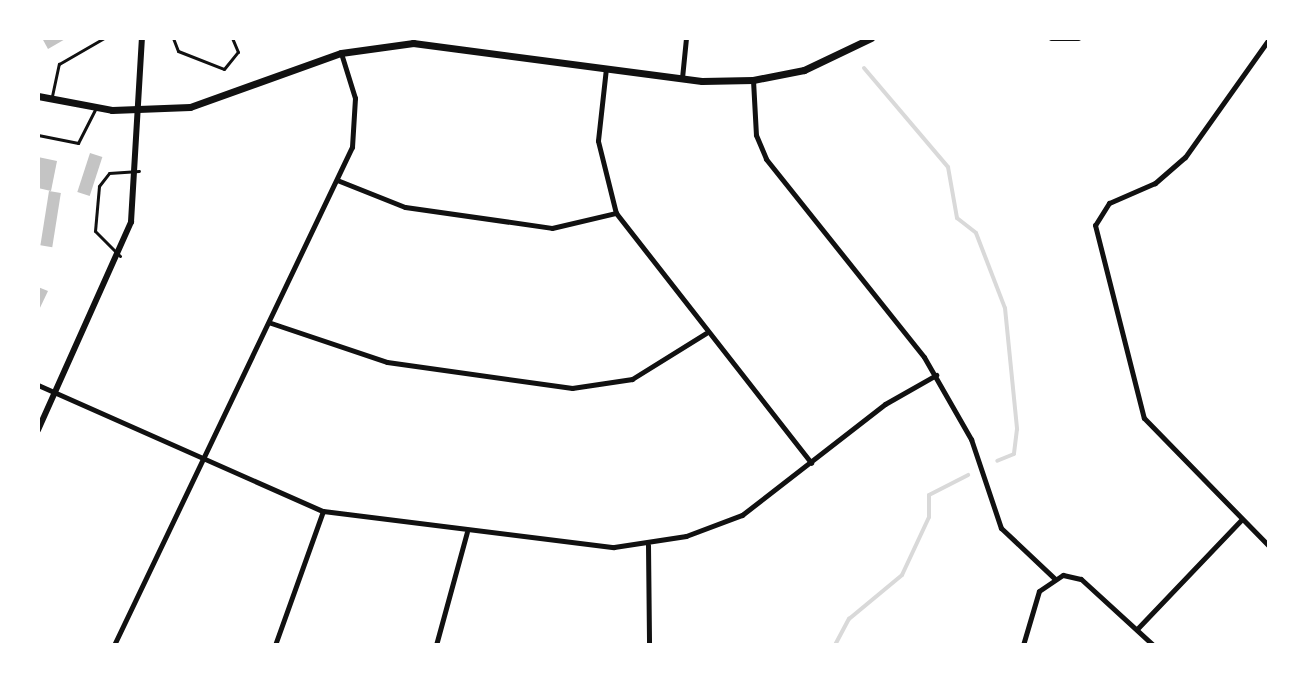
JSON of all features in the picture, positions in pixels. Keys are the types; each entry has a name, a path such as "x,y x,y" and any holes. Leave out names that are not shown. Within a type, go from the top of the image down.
{"main road":[{"path":"38,96 96,108 141,111 220,102 341,53 438,41 682,78 753,80 804,70 871,38"}],"street":[{"path":"38,430 120,256 139,171 142,38"},
{"path":"682,78 686,38"},
{"path":"1051,38 1078,38"},
{"path":"1269,39 1185,157 1155,183 1109,203 1095,225 1144,418 1269,546"},
{"path":"114,645 205,463 352,147 356,110 341,53"},
{"path":"606,68 598,141 616,213 706,333 811,463"},
{"path":"753,80 756,135 766,159 936,375 971,439 1001,528 1054,578 1081,579 1153,645"},
{"path":"337,180 405,207 552,228 616,213"},
{"path":"271,323 387,362 572,388 632,379 706,333"},
{"path":"38,385 205,463 323,511 585,547 648,545 742,515 885,404 936,375"},
{"path":"275,645 323,511"},
{"path":"1136,629 1241,520"},
{"path":"436,645 455,597 467,532"},
{"path":"648,545 649,645"},
{"path":"1023,645 1039,591 1054,578"}],"lane":[{"path":"51,99 59,64 104,38"},
{"path":"173,38 178,51 224,69 238,52 232,38"},
{"path":"38,135 78,143 96,108"},
{"path":"120,256 95,231 99,186 109,173 139,171"}],"building":[{"path":"42,38 67,38 48,49"},
{"path":"90,153 102,157 90,196 77,192"},
{"path":"38,157 57,161 51,191 38,188"},
{"path":"49,191 61,193 52,247 40,245"},
{"path":"38,287 48,291 38,312"}],"waterway":[{"path":"864,68 948,167 957,218 976,233 1005,308 1017,429 1014,454 997,461"},
{"path":"835,645 849,619 902,575 929,517 929,495 968,475"}]}
